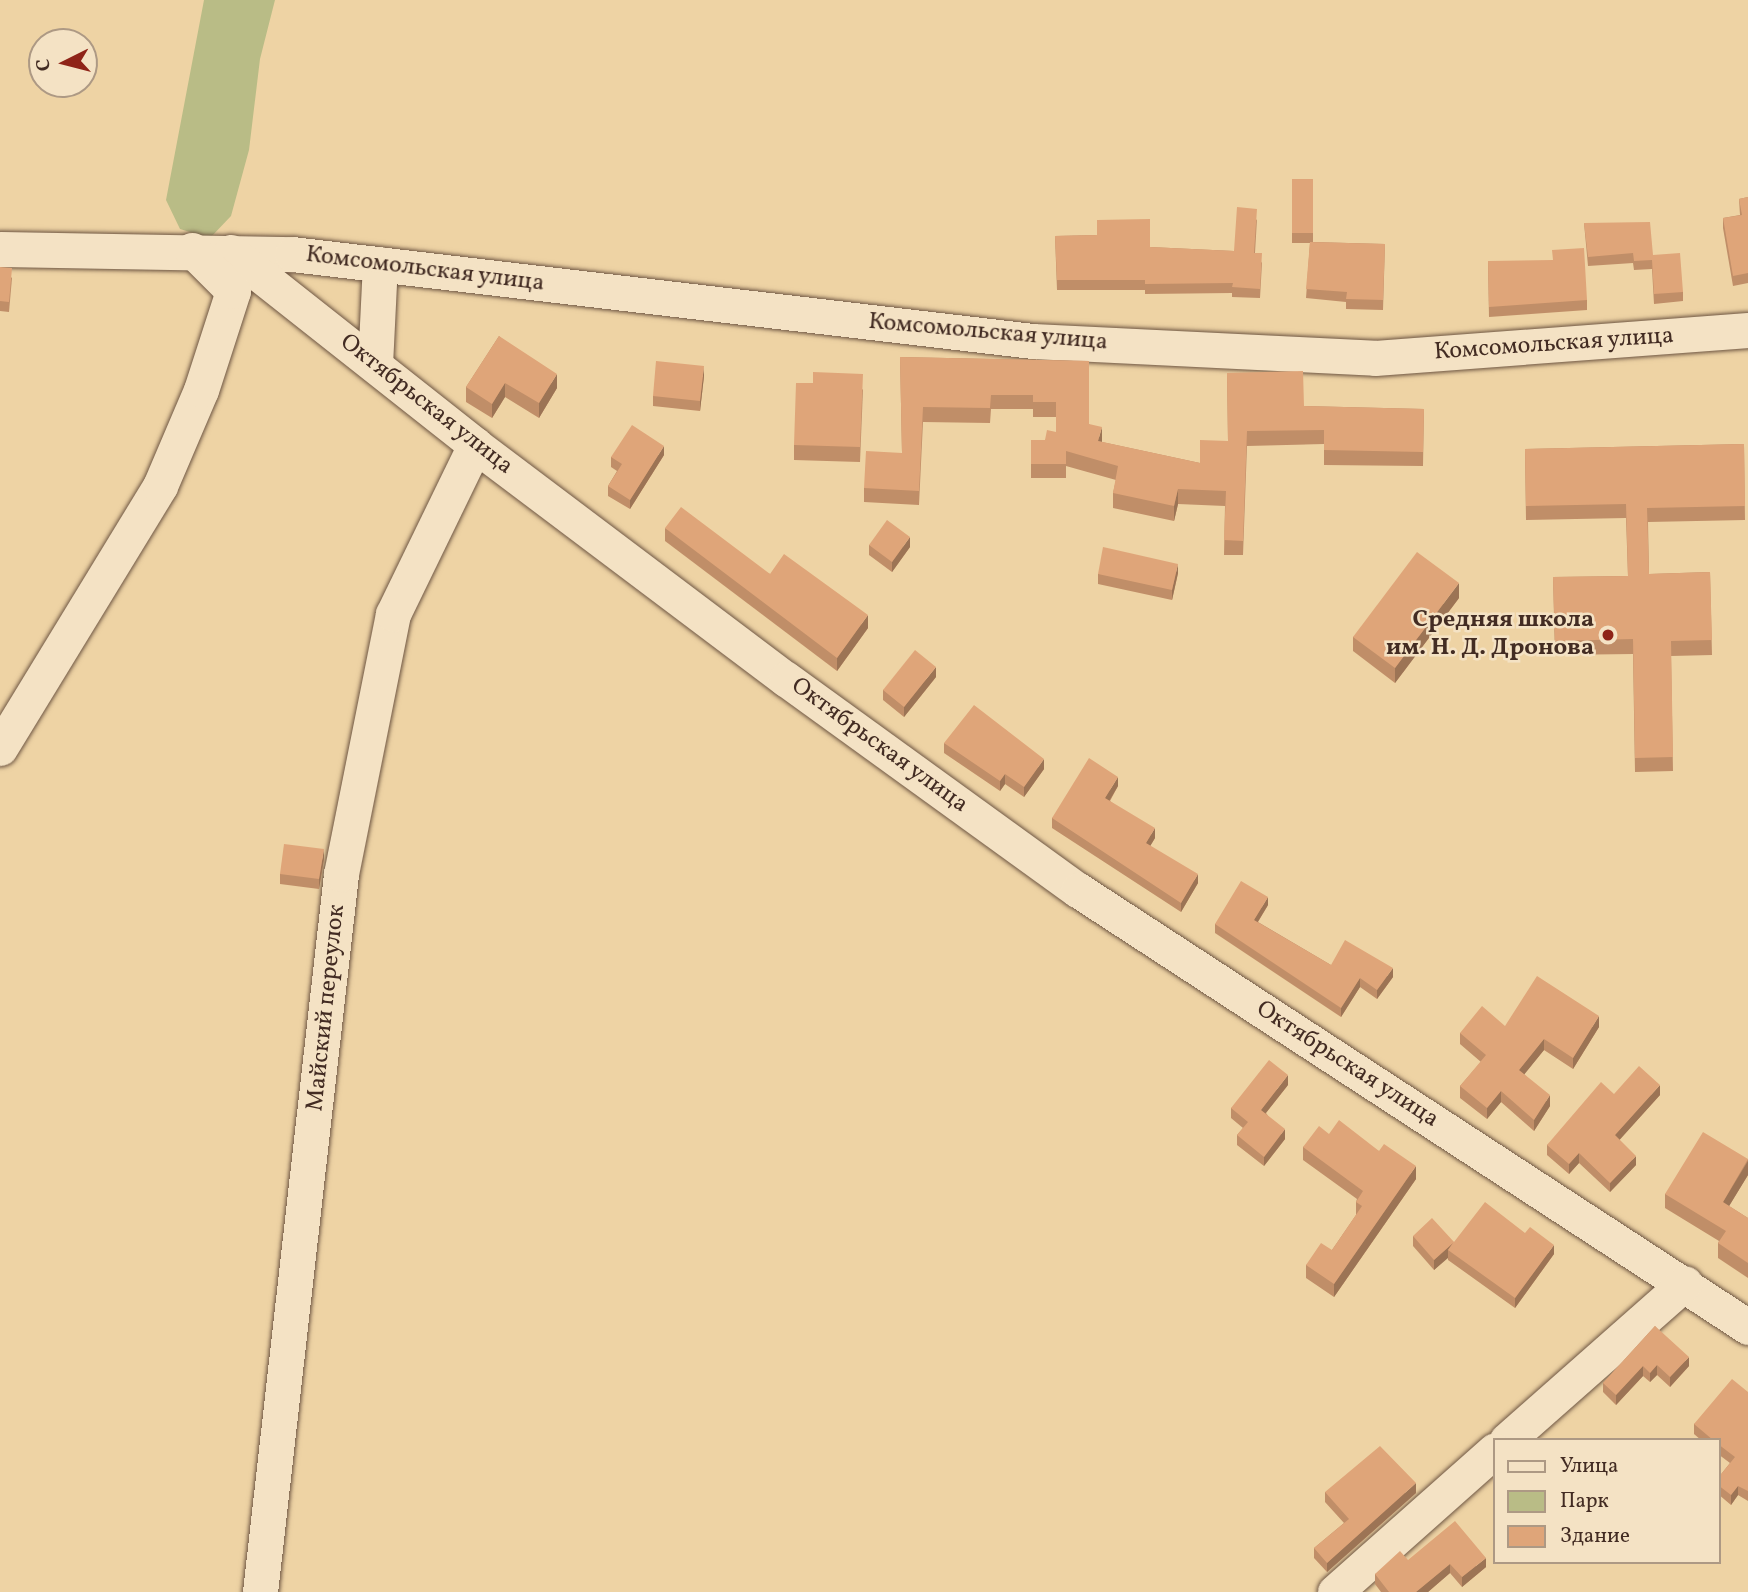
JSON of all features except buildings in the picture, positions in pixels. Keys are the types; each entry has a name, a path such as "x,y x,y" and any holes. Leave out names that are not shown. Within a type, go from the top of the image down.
{"street":[{"path":"0,249 231,252"},
{"path":"192,250 233,291"},
{"name":"Комсомольская улица","path":"231,252 380,264 1033,341 1348,356 1748,330"},
{"name":"Октябрьская улица","path":"231,252 475,444 786,679 1079,890 1685,1283 1748,1327"},
{"path":"375,365 380,264"},
{"path":"233,291 267,279"},
{"path":"0,748 160,486 201,390 233,291"},
{"name":"Майский переулок","path":"260,1592 341,874 393,614 475,444"},
{"path":"1509,1438 1685,1283"},
{"path":"1335,1592 1492,1453"}],"green space":[{"path":"204,0 275,0 260,59 249,150 231,216 210,238 180,229 166,200"}],"place":[{"name":"Средняя школа им. Н. Д. Дронова","path":"1608,635"}]}
